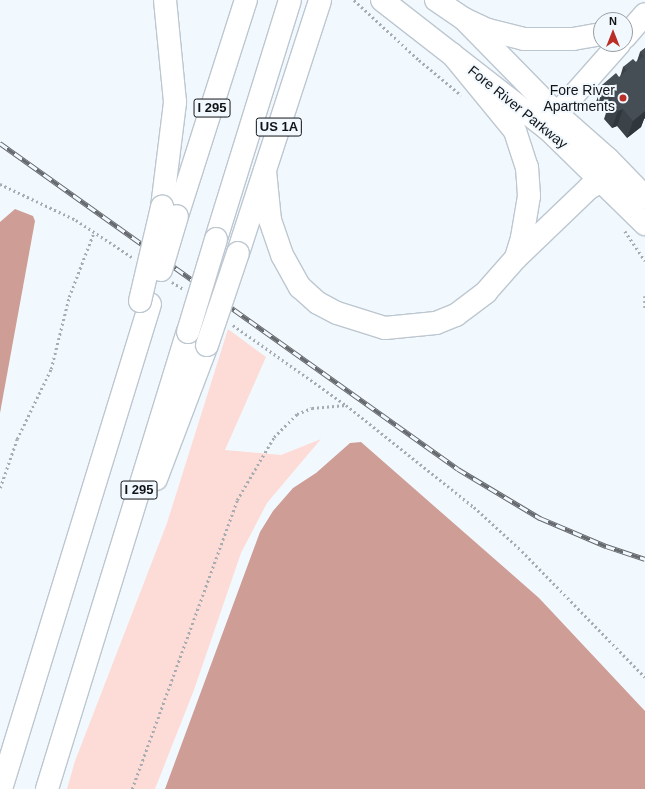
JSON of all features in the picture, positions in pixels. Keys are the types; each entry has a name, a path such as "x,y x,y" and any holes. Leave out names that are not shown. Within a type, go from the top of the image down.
{"main road":[{"path":"1,789 116,418 169,211 176,102 172,52 165,0"},
{"name":"I 295","path":"169,211 246,0"},
{"name":"I 295","path":"47,789 92,649 290,0"},
{"name":"US 1A","path":"92,649 207,344 320,0"},
{"name":"Fore River Parkway","path":"382,0 452,54 553,122 626,178 645,197"},
{"name":"Fore River Parkway","path":"436,0 464,19 602,181 645,224"},
{"path":"464,19 488,30 524,39 574,39 593,35"},
{"path":"553,122 611,52"},
{"path":"452,54 515,131 527,167 529,196 522,238 516,258"},
{"path":"265,171 270,220 282,255 300,287 318,303 357,321 385,328 436,323 456,315 486,292 516,258 589,188 602,181 626,178"}],"path":[{"path":"0,184 76,220 138,260"},
{"path":"0,488 17,439 51,369 69,297 94,232"},
{"path":"170,281 189,294"},
{"path":"645,296 645,309"},
{"path":"227,321 346,405 479,512 522,551 645,677"},
{"path":"132,789 237,500 274,436 297,414 312,408 346,405"}],"shaded area":[{"path":"15,209 33,216 35,221 0,413 0,222"},
{"path":"228,329 266,357 225,450 281,455 321,439 267,503 241,553 194,690 155,789 67,789 75,761 167,523"},
{"path":"361,442 539,598 645,711 645,789 165,789 260,532 273,511 293,488 316,473 350,443"}],"building":[{"path":"645,48 645,111 633,121 623,109 618,111 610,101 613,98 602,85 616,73 619,77 627,70 623,67 633,59 636,62 644,56 640,52"}],"railway":[{"path":"0,143 458,469 540,518 606,546 645,559"}],"place":[{"name":"Fore River Apartments","path":"623,98"}]}
